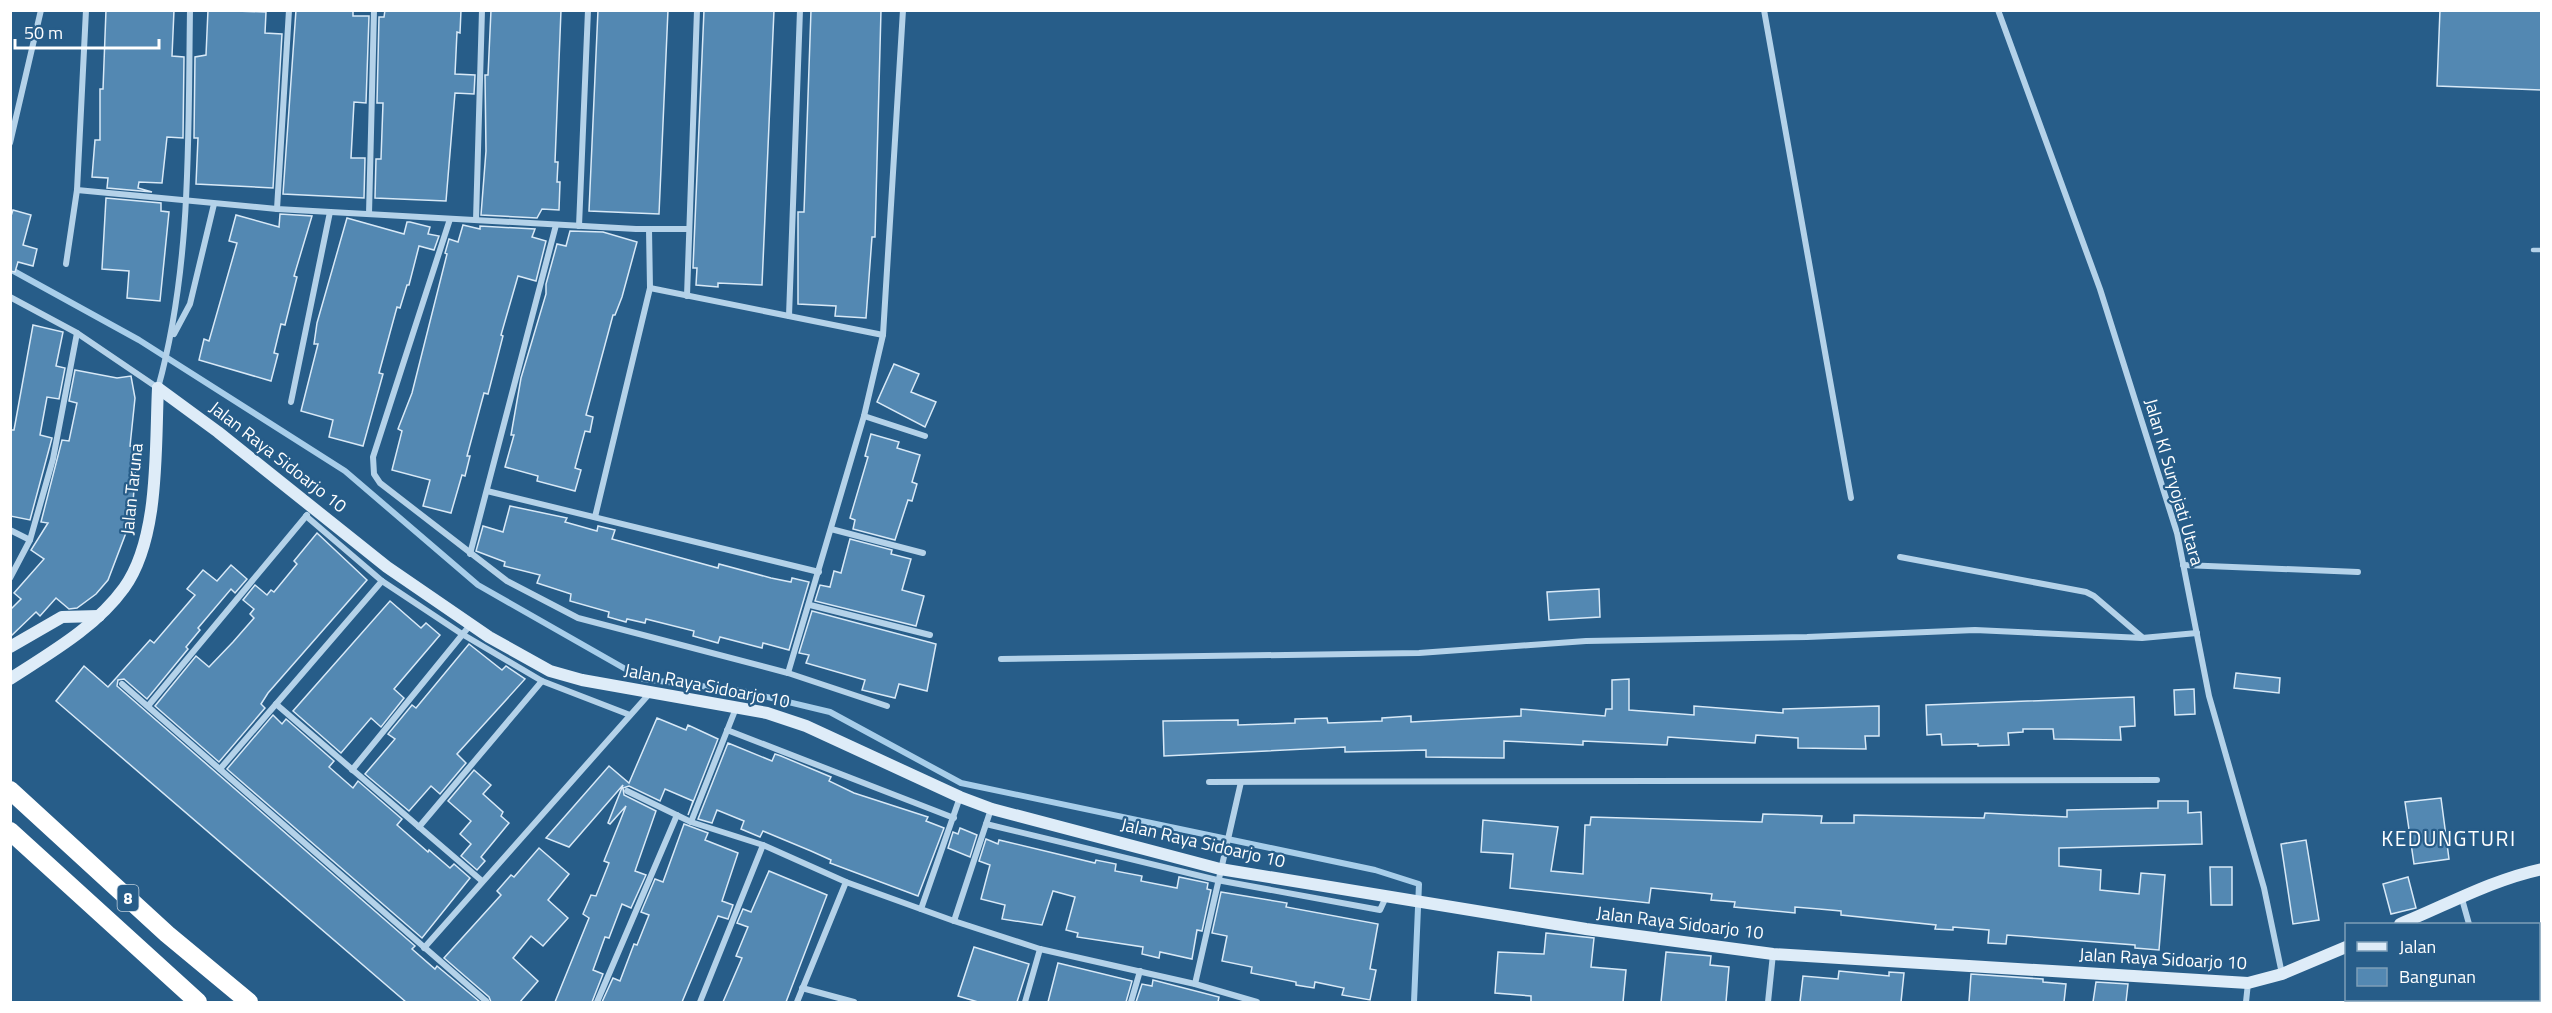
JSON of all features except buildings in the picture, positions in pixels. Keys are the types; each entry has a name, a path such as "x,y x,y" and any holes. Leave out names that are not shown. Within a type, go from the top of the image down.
{"highway":[{"name":"8","path":"10,790 167,934 249,1002"},
{"name":"8","path":"10,831 198,1002"}],"street":[{"path":"10,143 41,10"},
{"path":"66,264 77,190 86,10"},
{"path":"10,297 77,333 158,388 171,339 186,201 190,10"},
{"path":"277,209 289,10"},
{"path":"369,214 374,10"},
{"path":"476,220 482,10"},
{"path":"579,226 588,10"},
{"path":"687,296 697,10"},
{"path":"789,316 800,10"},
{"path":"788,673 810,605 864,416 883,335 903,10"},
{"path":"1764,10 1851,498"},
{"name":"Jalan KI Suryojati Utara","path":"1998,10 2100,289 2177,533 2209,696 2264,888 2282,974"},
{"path":"77,190 277,209 556,225 689,229"},
{"path":"171,339 190,304 214,204"},
{"path":"291,402 330,212"},
{"path":"450,219 371,465 374,474 388,492 507,581 578,618 788,673 887,706"},
{"path":"470,554 556,225"},
{"path":"596,517 650,288 649,229"},
{"path":"650,288 883,335"},
{"path":"10,578 30,540 53,459 77,333"},
{"name":"Jalan Raya Sidoarjo 10","path":"158,388 218,432 309,512 471,624 550,671 650,693 767,713 806,726 960,797 992,809 1219,874 1436,903 1586,930 1773,954 2248,983 2282,974 2345,947"},
{"name":"Jalan Taruna","path":"10,680 99,616 125,587 144,546 152,493 158,388"},
{"path":"864,416 925,436"},
{"path":"487,490 819,572"},
{"path":"148,706 309,512 382,581 462,634 542,681 630,715"},
{"path":"831,529 923,553"},
{"path":"10,530 30,540"},
{"path":"1900,556 2086,592 2094,596 2142,638"},
{"path":"2183,565 2358,572"},
{"path":"220,769 382,581"},
{"path":"810,605 930,635"},
{"path":"16,644 62,617 99,616"},
{"path":"352,770 471,624"},
{"path":"1000,659 1419,653 1586,641 1807,637 1975,630 2142,638 2197,633"},
{"path":"419,827 542,681"},
{"path":"122,684 486,1001"},
{"path":"424,948 650,693"},
{"path":"276,704 482,881"},
{"path":"691,822 736,708"},
{"path":"727,730 954,818"},
{"path":"1209,782 2157,780"},
{"path":"1195,984 1241,782"},
{"path":"627,791 691,822 763,844 846,882 954,921 1040,949 1195,984 1257,1002"},
{"path":"921,909 960,797"},
{"path":"954,921 992,809"},
{"path":"597,1002 677,815"},
{"path":"986,824 1219,874"},
{"path":"700,1002 763,844"},
{"path":"2402,923 2508,877 2541,869"},
{"path":"797,1002 846,882"},
{"path":"2462,899 2469,923"},
{"path":"1024,1002 1040,949"},
{"path":"1768,1002 1773,954"},
{"path":"1131,1002 1140,971"},
{"path":"2247,1002 2248,983"},
{"path":"802,988 854,1002"},
{"path":"1232,1002 1234,994"}],"lane":[{"path":"2533,250 2541,250"}],"waterway":[{"path":"10,269 139,340 345,471 478,585 643,679 742,691 830,712 961,783 1375,870 1419,884 1414,1002"}],"district":[{"name":"KEDUNGTURI","path":"2449,839"}]}
